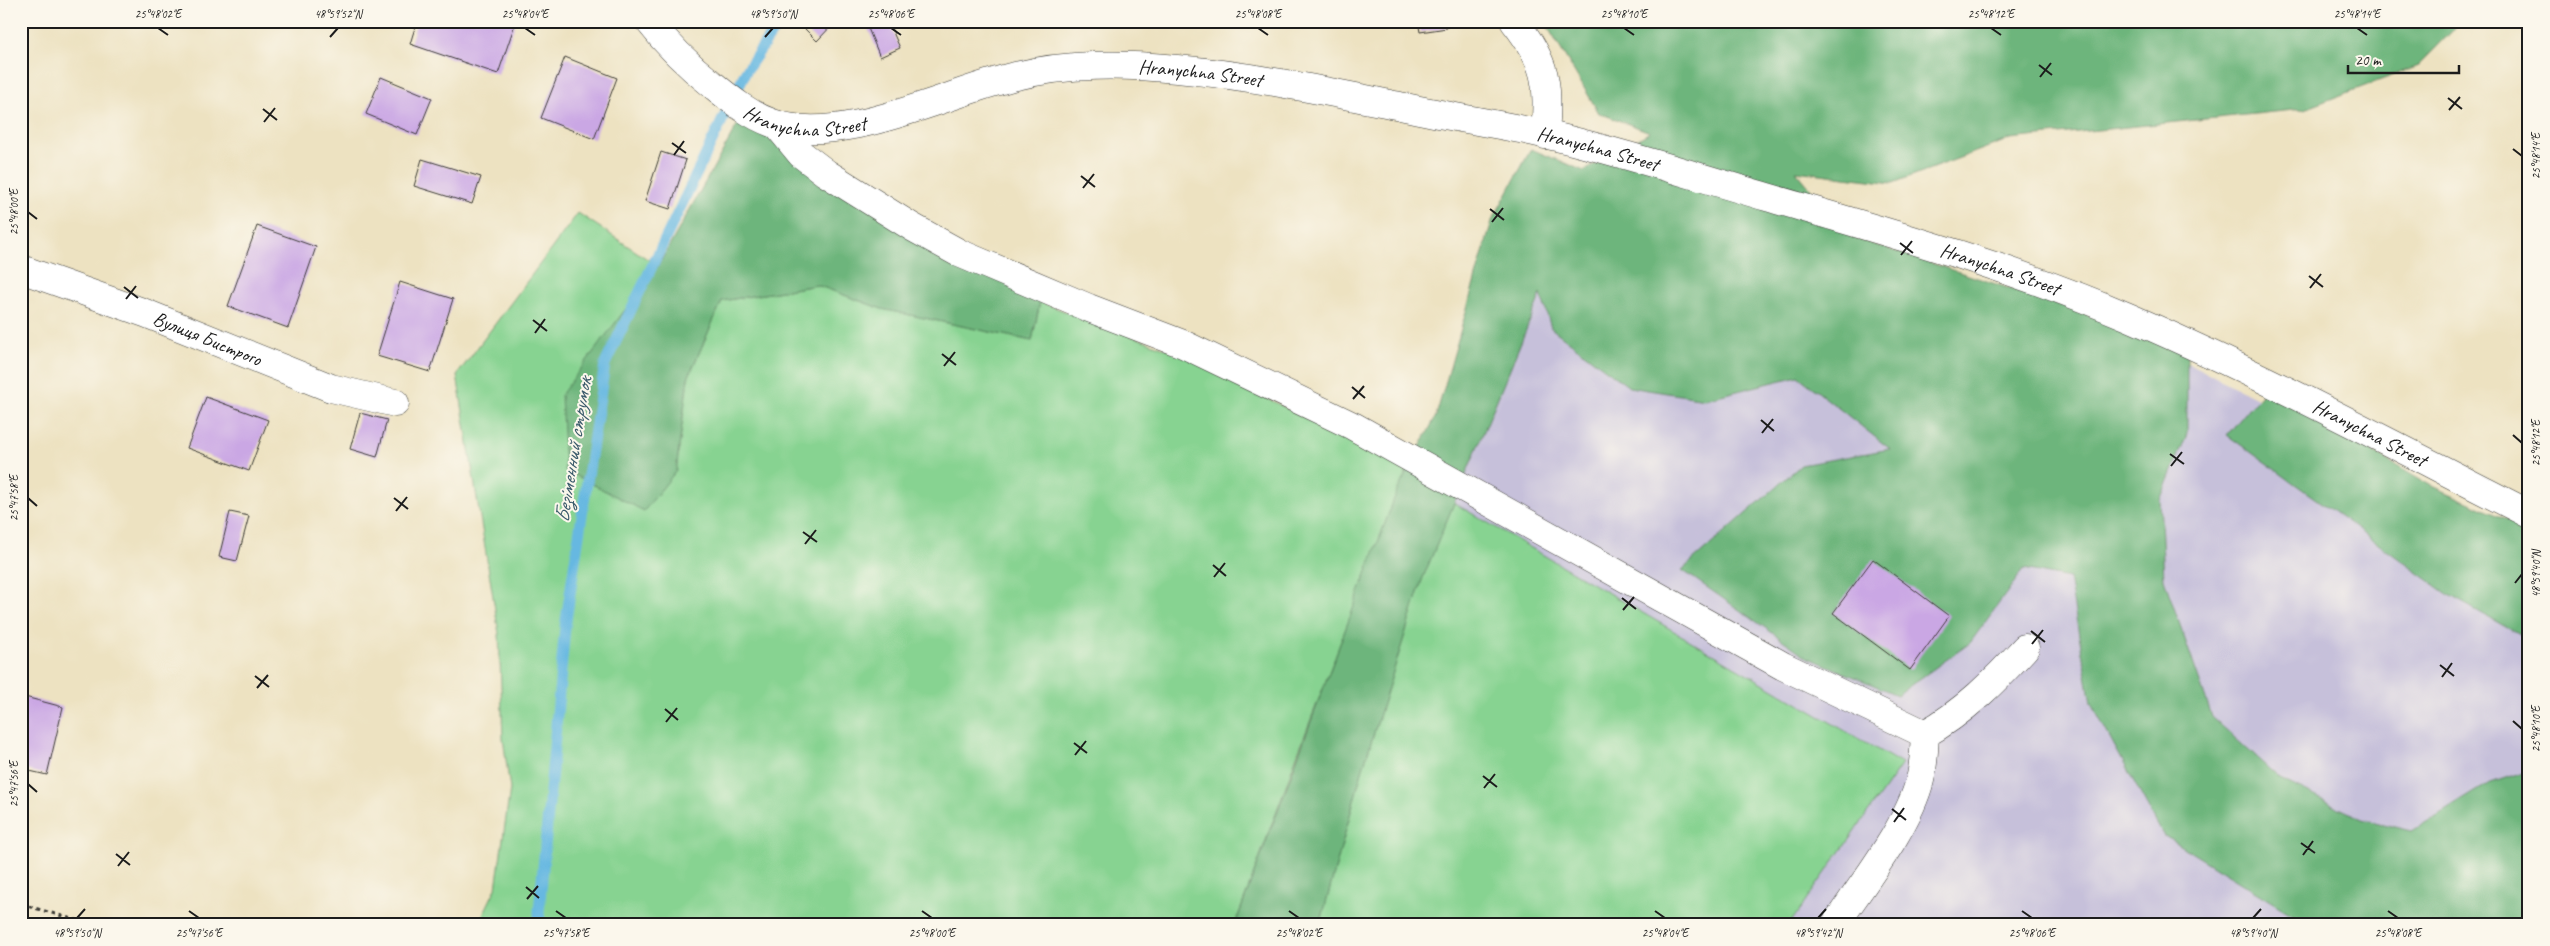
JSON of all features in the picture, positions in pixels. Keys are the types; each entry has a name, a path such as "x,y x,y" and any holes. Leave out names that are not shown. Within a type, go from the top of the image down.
{"street":[{"name":"Hranychna Street","path":"649,21 679,56 720,91 748,112 777,125 816,129 861,123 1014,76 1050,69 1114,65 1169,68 1259,79 1545,134 1997,265 2034,279 2129,317 2308,400 2529,514"},
{"path":"1514,21 1532,48 1545,74 1548,96 1545,134"},
{"path":"777,125 801,154 826,173 912,227 959,253 1089,308 1182,344 1353,426 1766,656 1925,734"},
{"name":"Вулиця Бистрого","path":"21,269 145,313 331,388 394,403"},
{"path":"1925,734 1956,715 1978,697 2025,648"},
{"path":"1835,925 1882,855 1913,800 1924,761 1925,734"}],"path":[{"path":"21,904 93,925"}],"shaded area":[{"path":"1554,163 2174,356 2529,536 2529,925 1789,925 1902,764 1432,491"}],"green space":[{"path":"1544,21 2462,21 2418,66 2304,109 2010,139 1893,183 1796,171 1851,237 2073,309 2187,352 2187,434 2160,500 2164,579 2212,717 2280,779 2362,819 2412,831 2488,784 2523,772 2529,768 2529,925 2309,925 2163,835 2091,703 2069,578 2024,569 1970,643 1897,695 1807,657 1682,570 1801,465 1890,449 1798,376 1705,399 1629,387 1551,328 1541,294 1422,580 1362,771 1320,925 1235,925 1397,491 1436,416 1492,221 1531,149 1584,171 1650,132 1599,113"},
{"path":"739,122 774,137 1040,302 1032,341 882,309 817,285 722,301 688,378 676,471 644,511 565,470 561,395 658,266"},
{"path":"578,213 658,266 623,315 676,471 688,378 722,301 817,285 882,309 1032,341 1040,302 1181,354 1407,470 1296,758 1235,925 478,925 496,888 510,789 503,738 499,634 457,375"},
{"path":"2266,388 2427,484 2529,529 2529,640 2449,595 2227,435"},
{"path":"1454,503 1902,764 1789,925 1320,925 1362,771 1422,580"}],"building":[{"path":"417,21 516,21 498,74 410,44"},
{"path":"801,21 836,21 817,41 799,23"},
{"path":"865,21 888,21 900,48 880,57"},
{"path":"1418,21 1446,21 1447,28 1420,32"},
{"path":"565,57 617,78 594,139 541,118"},
{"path":"381,77 432,98 417,135 366,114"},
{"path":"661,152 686,160 670,209 645,201"},
{"path":"422,159 481,177 472,204 414,186"},
{"path":"257,226 316,247 288,328 228,306"},
{"path":"400,282 453,299 430,372 377,356"},
{"path":"206,397 268,420 249,471 187,448"},
{"path":"360,413 387,420 377,457 350,449"},
{"path":"230,512 249,516 237,561 219,557"},
{"path":"1873,559 1949,616 1910,670 1833,613"},
{"path":"21,696 63,707 47,775 21,769"}],"waterway":[{"name":"Безіменний струмок","path":"540,925 539,912 565,627 605,364 746,71 780,21"}]}
